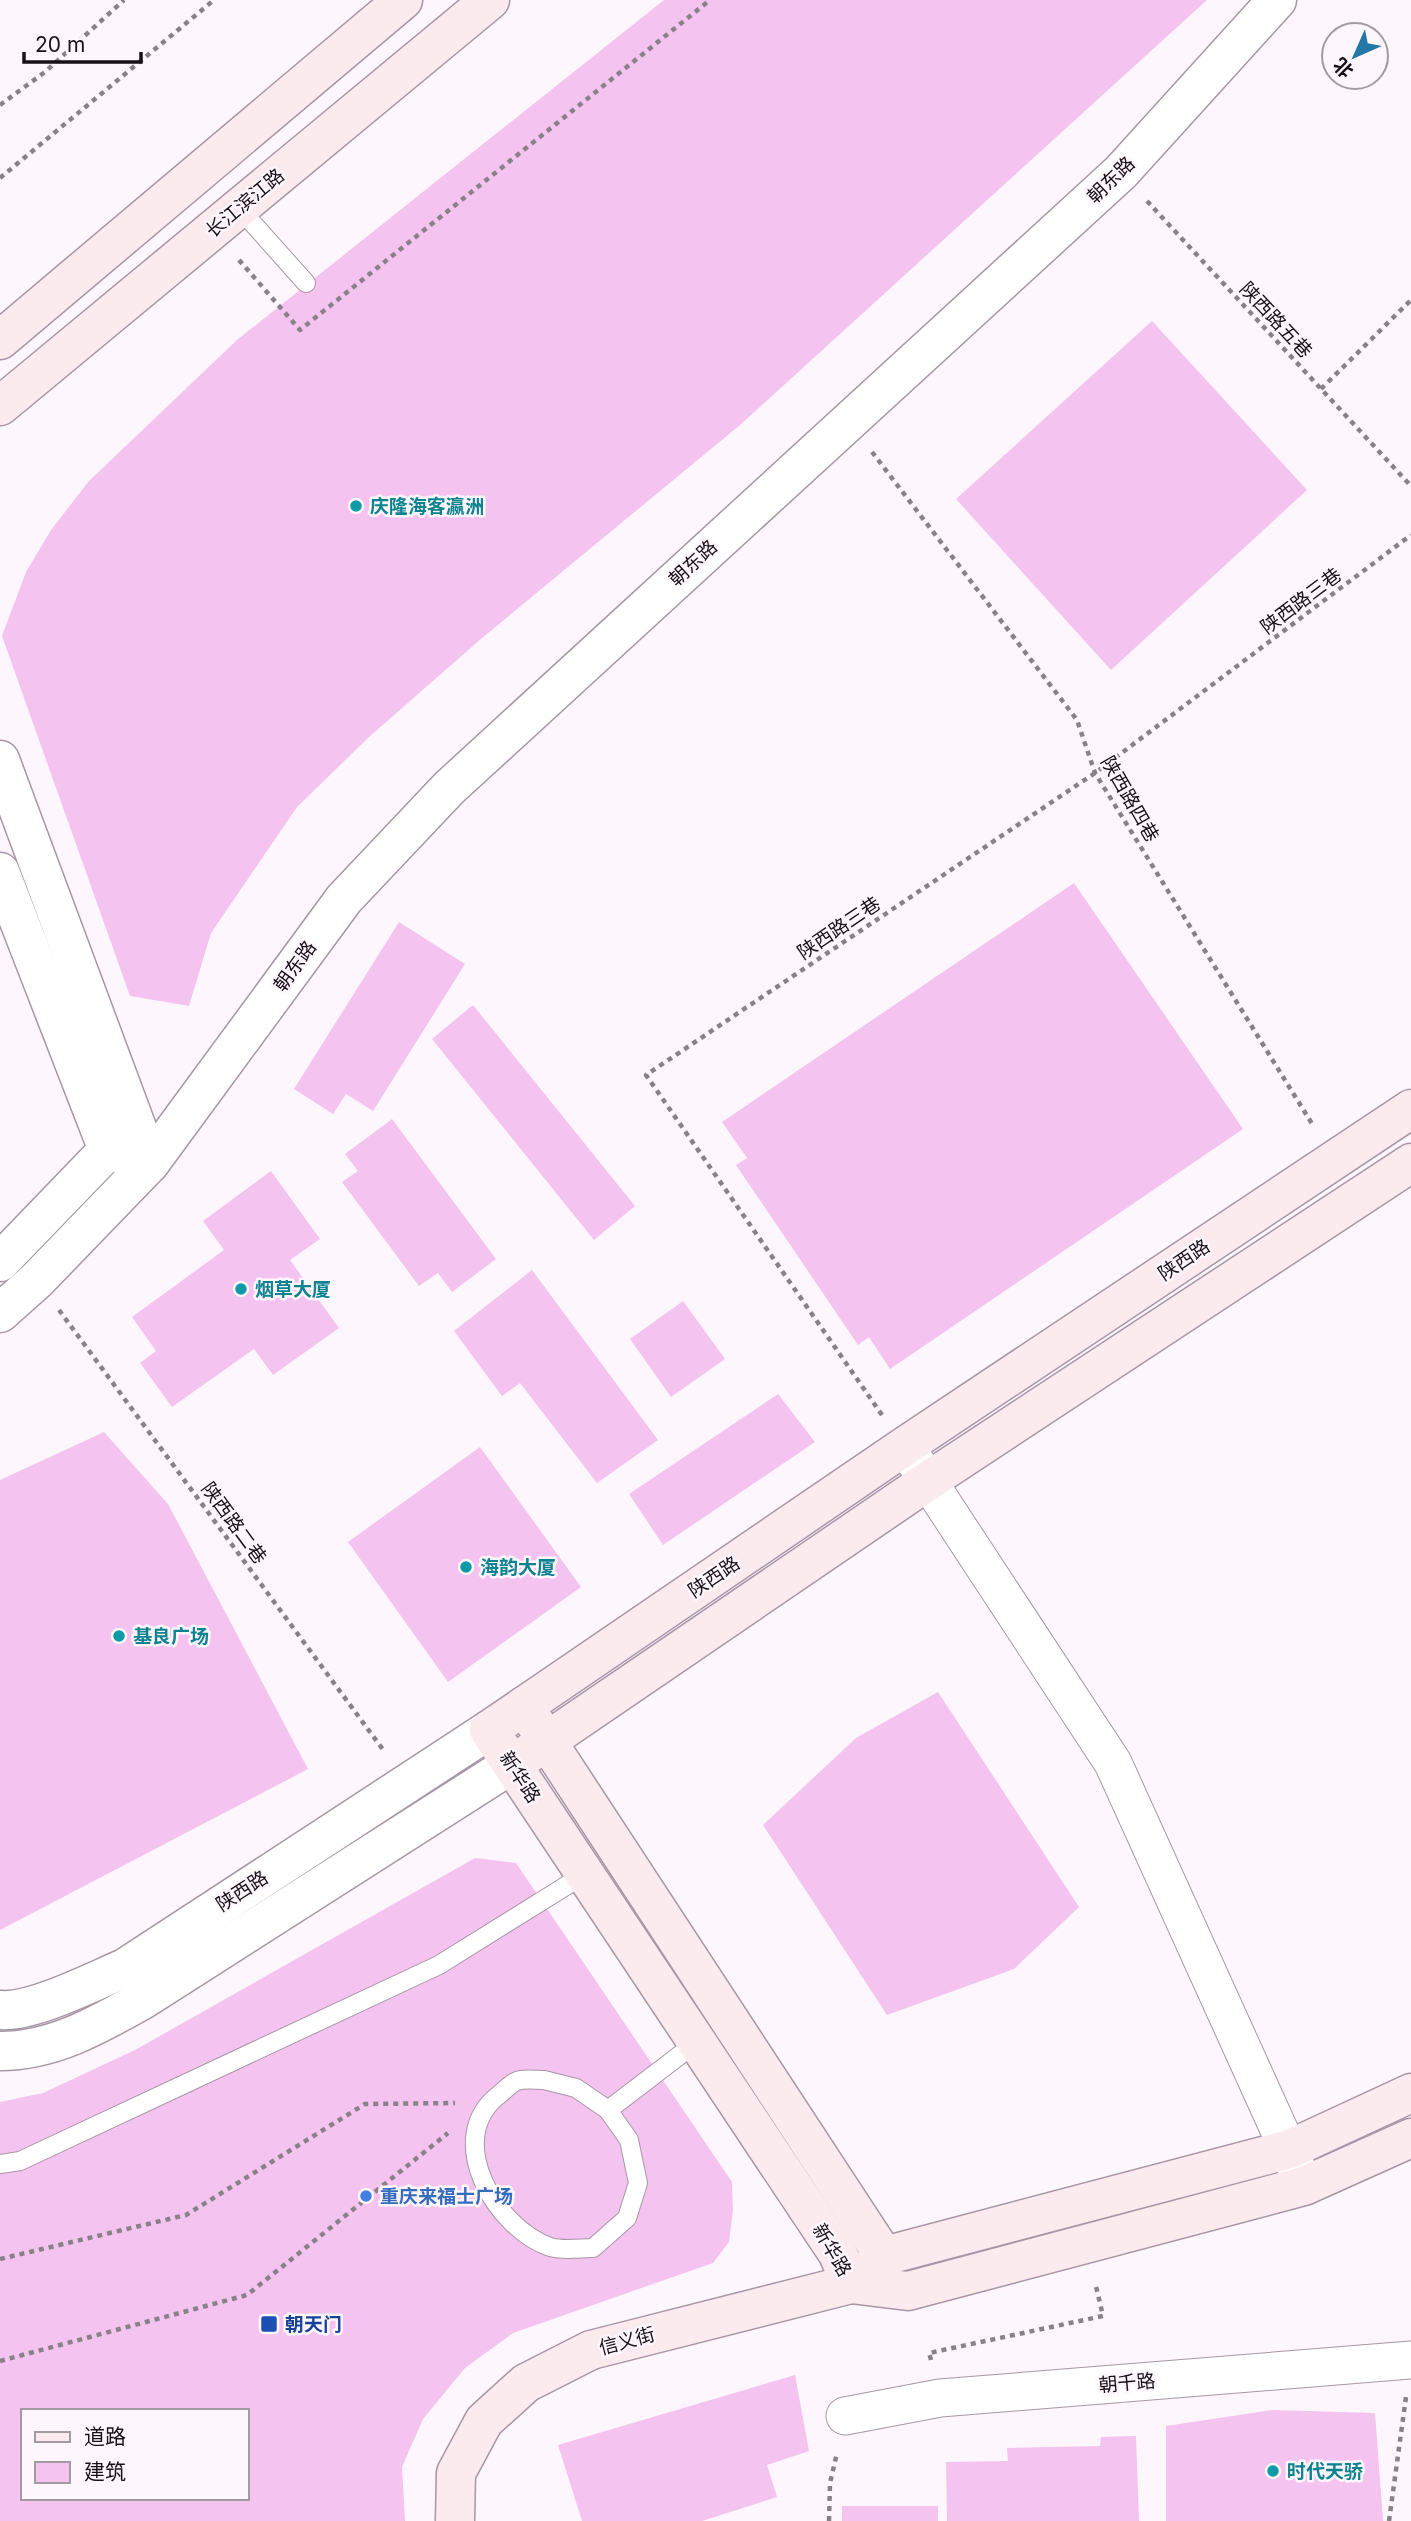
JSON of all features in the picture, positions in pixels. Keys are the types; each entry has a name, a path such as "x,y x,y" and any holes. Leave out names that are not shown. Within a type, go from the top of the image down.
{"main road":[{"path":"0,340 403,0"},
{"name":"长江滨江路","path":"0,406 490,0"},
{"name":"陕西路","path":"489,1730 905,1446 1411,1109"},
{"name":"陕西路","path":"512,1764 928,1481 1411,1163"},
{"name":"新华路","path":"524,1706 884,2256"},
{"name":"新华路","path":"489,1730 838,2254 851,2284 908,2291 1304,2186 1411,2138"},
{"path":"884,2256 1290,2149 1411,2093"},
{"name":"信义街","path":"455,2521 456,2473 484,2421 526,2383 591,2350 851,2284 884,2256"}],"street":[{"name":"朝东路","path":"0,1314 37,1280 150,1163 344,900 449,788 1121,172 1277,0"},
{"path":"0,760 150,1163"},
{"path":"0,872 108,1150"},
{"path":"108,1150 150,1163"},
{"path":"0,1262 108,1150"},
{"path":"905,1446 1113,1763 1290,2149 1304,2186"},
{"name":"陕西路","path":"0,2010 10,2011 62,1995 125,1968 489,1730"},
{"name":"陕西路","path":"0,2051 16,2051 82,2034 144,1999 512,1764"},
{"name":"朝千路","path":"845,2416 940,2398 1409,2374"}],"lane":[{"path":"225,219 306,284"},
{"path":"0,2164 20,2161 439,1965 585,1874"},
{"path":"608,2110 697,2042"},
{"path":"544,2080 576,2088 608,2110 629,2140 638,2183 627,2218 593,2248 552,2248 524,2233 502,2209 475,2161 472,2135 488,2103 518,2081 544,2080"}],"path":[{"path":"0,105 45,72 124,0"},
{"path":"0,178 214,0"},
{"path":"225,219 300,330 710,0"},
{"name":"陕西路五巷","path":"1121,172 1411,486"},
{"path":"1321,389 1411,300"},
{"name":"陕西路四巷","path":"848,421 1076,720 1095,773 1320,1137"},
{"name":"陕西路三巷","path":"905,1446 646,1075 1095,773 1411,535"},
{"name":"陕西路二巷","path":"37,1280 407,1783"},
{"path":"0,2259 186,2216 365,2104 488,2103"},
{"path":"0,2361 247,2295 488,2103"},
{"path":"940,2398 929,2353 1103,2316 1094,2282"},
{"path":"1389,2521 1409,2374"},
{"path":"829,2521 830,2483 845,2416"}],"building":[{"name":"庆隆海客瀛洲","path":"664,0 1207,0 740,425 482,638 369,737 297,807 211,933 189,1006 130,996 2,636 26,572 51,530 89,481 237,340"},
{"path":"1152,321 1307,490 1111,670 956,499"},
{"path":"1074,883 1243,1129 890,1369 869,1337 858,1345 736,1165 747,1158 722,1122"},
{"path":"399,922 465,964 373,1111 346,1094 333,1114 294,1089"},
{"path":"473,1005 635,1206 594,1240 432,1039"},
{"path":"392,1119 496,1259 452,1292 438,1273 419,1286 342,1182 358,1171 345,1154"},
{"name":"烟草大厦","path":"271,1171 320,1239 290,1260 339,1328 273,1375 254,1349 172,1407 140,1363 156,1351 132,1317 224,1250 203,1221"},
{"path":"532,1270 658,1440 597,1483 520,1383 502,1396 454,1331"},
{"path":"683,1301 725,1359 671,1397 630,1339"},
{"path":"778,1394 815,1442 663,1545 629,1494"},
{"name":"基良广场","path":"104,1432 168,1504 308,1769 0,1930 0,1480"},
{"name":"海韵大厦","path":"480,1447 581,1587 448,1682 348,1542"},
{"path":"938,1692 1079,1907 1014,1969 887,2015 763,1825 856,1738"},
{"name":"重庆来福士广场","path":"475,1858 516,1863 732,2182 733,2210 729,2242 713,2263 513,2333 465,2368 423,2419 402,2467 405,2521 0,2521 0,2102 43,2093 135,2050"},
{"path":"795,2375 809,2451 767,2465 777,2497 702,2521 582,2521 558,2445"},
{"name":"时代天骄","path":"1272,2410 1375,2413 1383,2521 1166,2521 1166,2426"},
{"path":"1136,2436 1139,2521 947,2521 946,2462 1008,2461 1007,2448 1100,2446 1101,2437"},
{"path":"842,2506 938,2506 938,2521 842,2521"}],"place":[{"name":"庆隆海客瀛洲","path":"356,506"},
{"name":"烟草大厦","path":"241,1289"},
{"name":"海韵大厦","path":"466,1567"},
{"name":"基良广场","path":"119,1636"},
{"name":"重庆来福士广场","path":"366,2196"},
{"name":"朝天门","path":"269,2324"},
{"name":"时代天骄","path":"1273,2471"}]}
